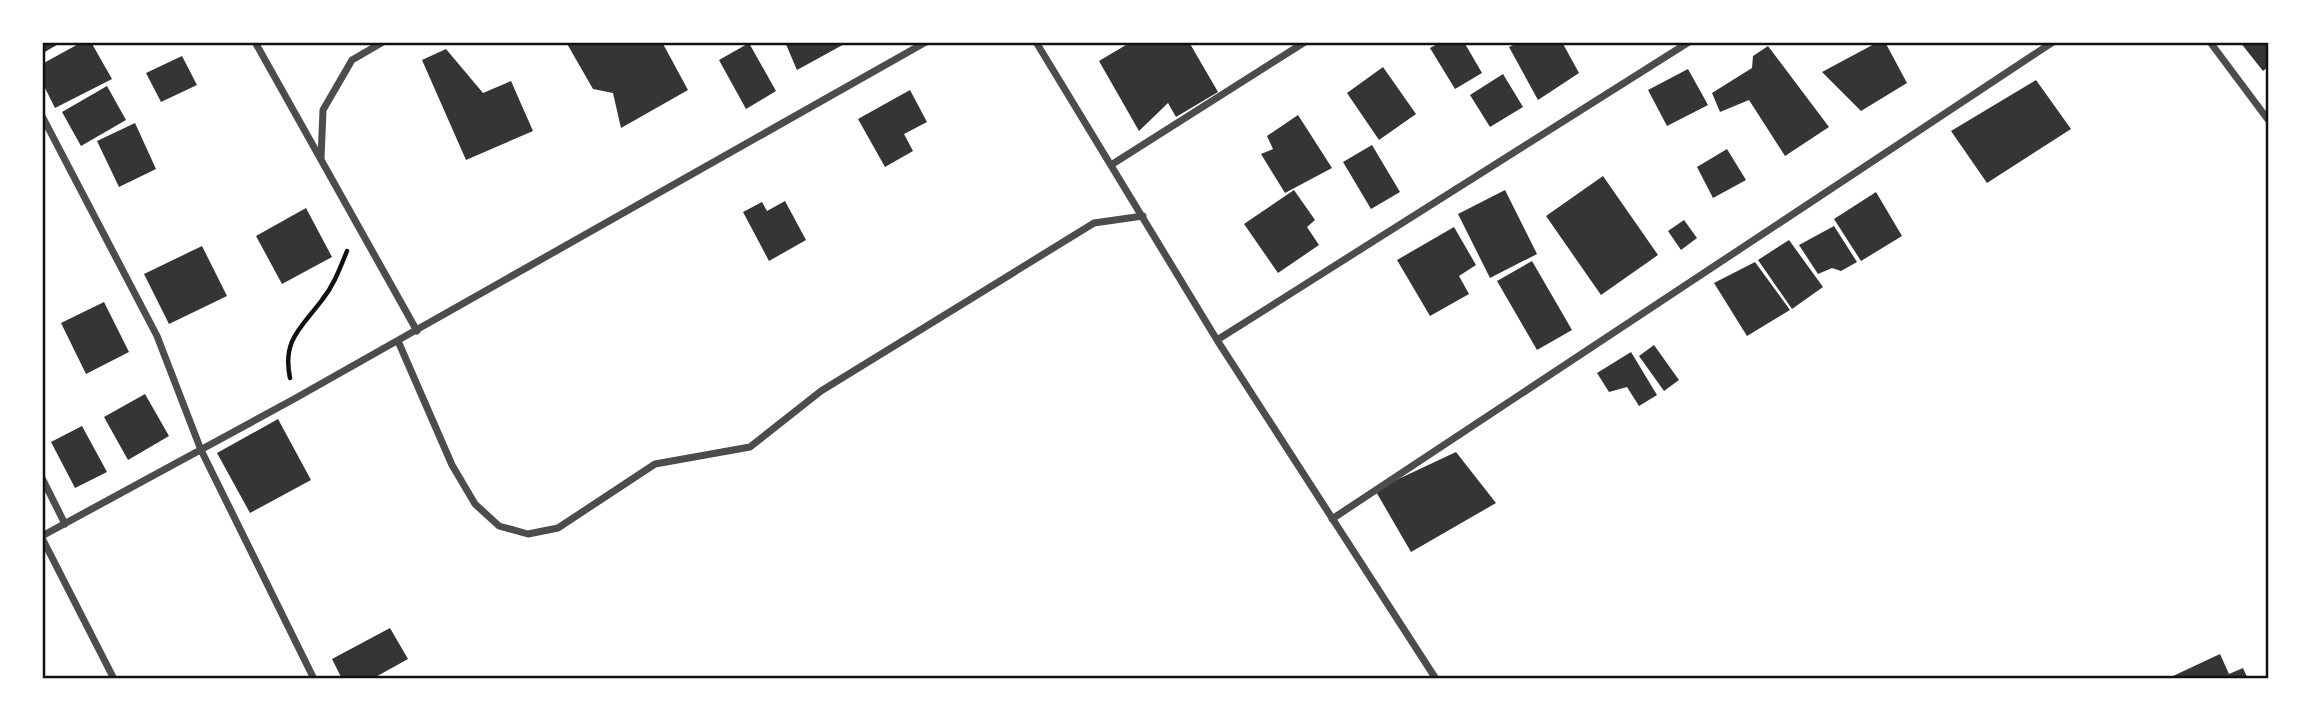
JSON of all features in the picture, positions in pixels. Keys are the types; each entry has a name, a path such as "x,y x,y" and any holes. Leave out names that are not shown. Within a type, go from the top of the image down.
{"street":[{"path":"255,42 417,331"},
{"path":"321,160 323,110 352,60 383,42"},
{"path":"114,679 42,537 417,331 926,42"},
{"path":"1037,42 1217,340 1436,679"},
{"path":"1111,165 1305,42"},
{"path":"1217,340 1689,42"},
{"path":"1332,519 2053,42"},
{"path":"2210,42 2269,121"},
{"path":"42,116 157,336 201,450 314,679"},
{"path":"398,341 452,465 475,504 499,526 528,534 558,528 655,464 750,447 821,391 1094,223 1143,216"},
{"path":"42,478 65,524"}],"path":[{"path":"294,399 286,360 298,327 322,301 338,276 350,242 353,215"}],"building":[{"path":"42,42 62,42 43,53"},
{"path":"82,42 91,42 112,79 55,108 42,82 42,64"},
{"path":"566,42 662,42 688,90 621,128 613,93 593,89"},
{"path":"785,42 848,42 797,70"},
{"path":"1131,42 1189,42 1218,92 1176,117 1168,103 1139,131 1099,61"},
{"path":"1441,42 1464,42 1482,73 1455,89 1430,48"},
{"path":"1519,42 1562,42 1579,73 1538,100 1509,47"},
{"path":"1878,42 1885,42 1907,83 1861,111 1822,72"},
{"path":"2240,42 2269,42 2269,66 2263,71"},
{"path":"749,43 776,91 746,109 719,60"},
{"path":"1768,46 1829,127 1785,156 1749,100 1720,112 1712,93 1752,68 1753,56"},
{"path":"446,49 483,93 511,81 533,131 466,160 422,60"},
{"path":"182,56 197,85 161,102 146,73"},
{"path":"1383,67 1416,114 1379,140 1347,93"},
{"path":"1688,69 1708,105 1667,126 1648,90"},
{"path":"1503,74 1523,107 1490,127 1470,95"},
{"path":"2036,80 2071,129 1987,183 1951,131"},
{"path":"107,86 126,120 81,146 62,112"},
{"path":"910,90 927,122 904,134 913,151 885,167 858,119"},
{"path":"1298,115 1332,168 1285,193 1261,154 1273,149 1267,136"},
{"path":"135,123 156,169 119,187 97,141"},
{"path":"1372,145 1400,192 1371,209 1343,162"},
{"path":"1727,149 1746,180 1713,198 1697,167"},
{"path":"1603,176 1658,255 1601,295 1546,216"},
{"path":"1294,190 1315,220 1307,227 1319,245 1278,273 1244,224"},
{"path":"1505,190 1537,254 1490,278 1458,214"},
{"path":"1876,192 1902,236 1861,261 1834,219"},
{"path":"785,201 806,240 769,261 743,212 762,202 767,211"},
{"path":"306,208 332,257 282,284 256,236"},
{"path":"1684,220 1697,238 1681,250 1668,231"},
{"path":"1834,226 1857,262 1841,271 1832,268 1818,274 1799,245"},
{"path":"1454,227 1476,265 1459,276 1469,294 1430,316 1397,260"},
{"path":"1789,240 1823,287 1792,309 1758,260"},
{"path":"202,246 227,296 169,324 144,274"},
{"path":"1532,261 1572,330 1537,350 1497,281"},
{"path":"1755,262 1790,310 1747,336 1714,283"},
{"path":"104,302 129,352 86,374 61,323"},
{"path":"1654,345 1679,380 1664,391 1639,356"},
{"path":"1631,352 1657,395 1639,406 1627,387 1609,392 1597,373"},
{"path":"145,394 169,436 128,460 104,417"},
{"path":"278,419 311,480 250,513 217,453"},
{"path":"82,426 107,472 75,488 51,442"},
{"path":"1456,452 1496,503 1411,552 1375,490"},
{"path":"390,628 408,659 372,679 342,679 332,659"},
{"path":"2220,654 2229,674 2243,668 2248,679 2175,679 2173,676"}]}
